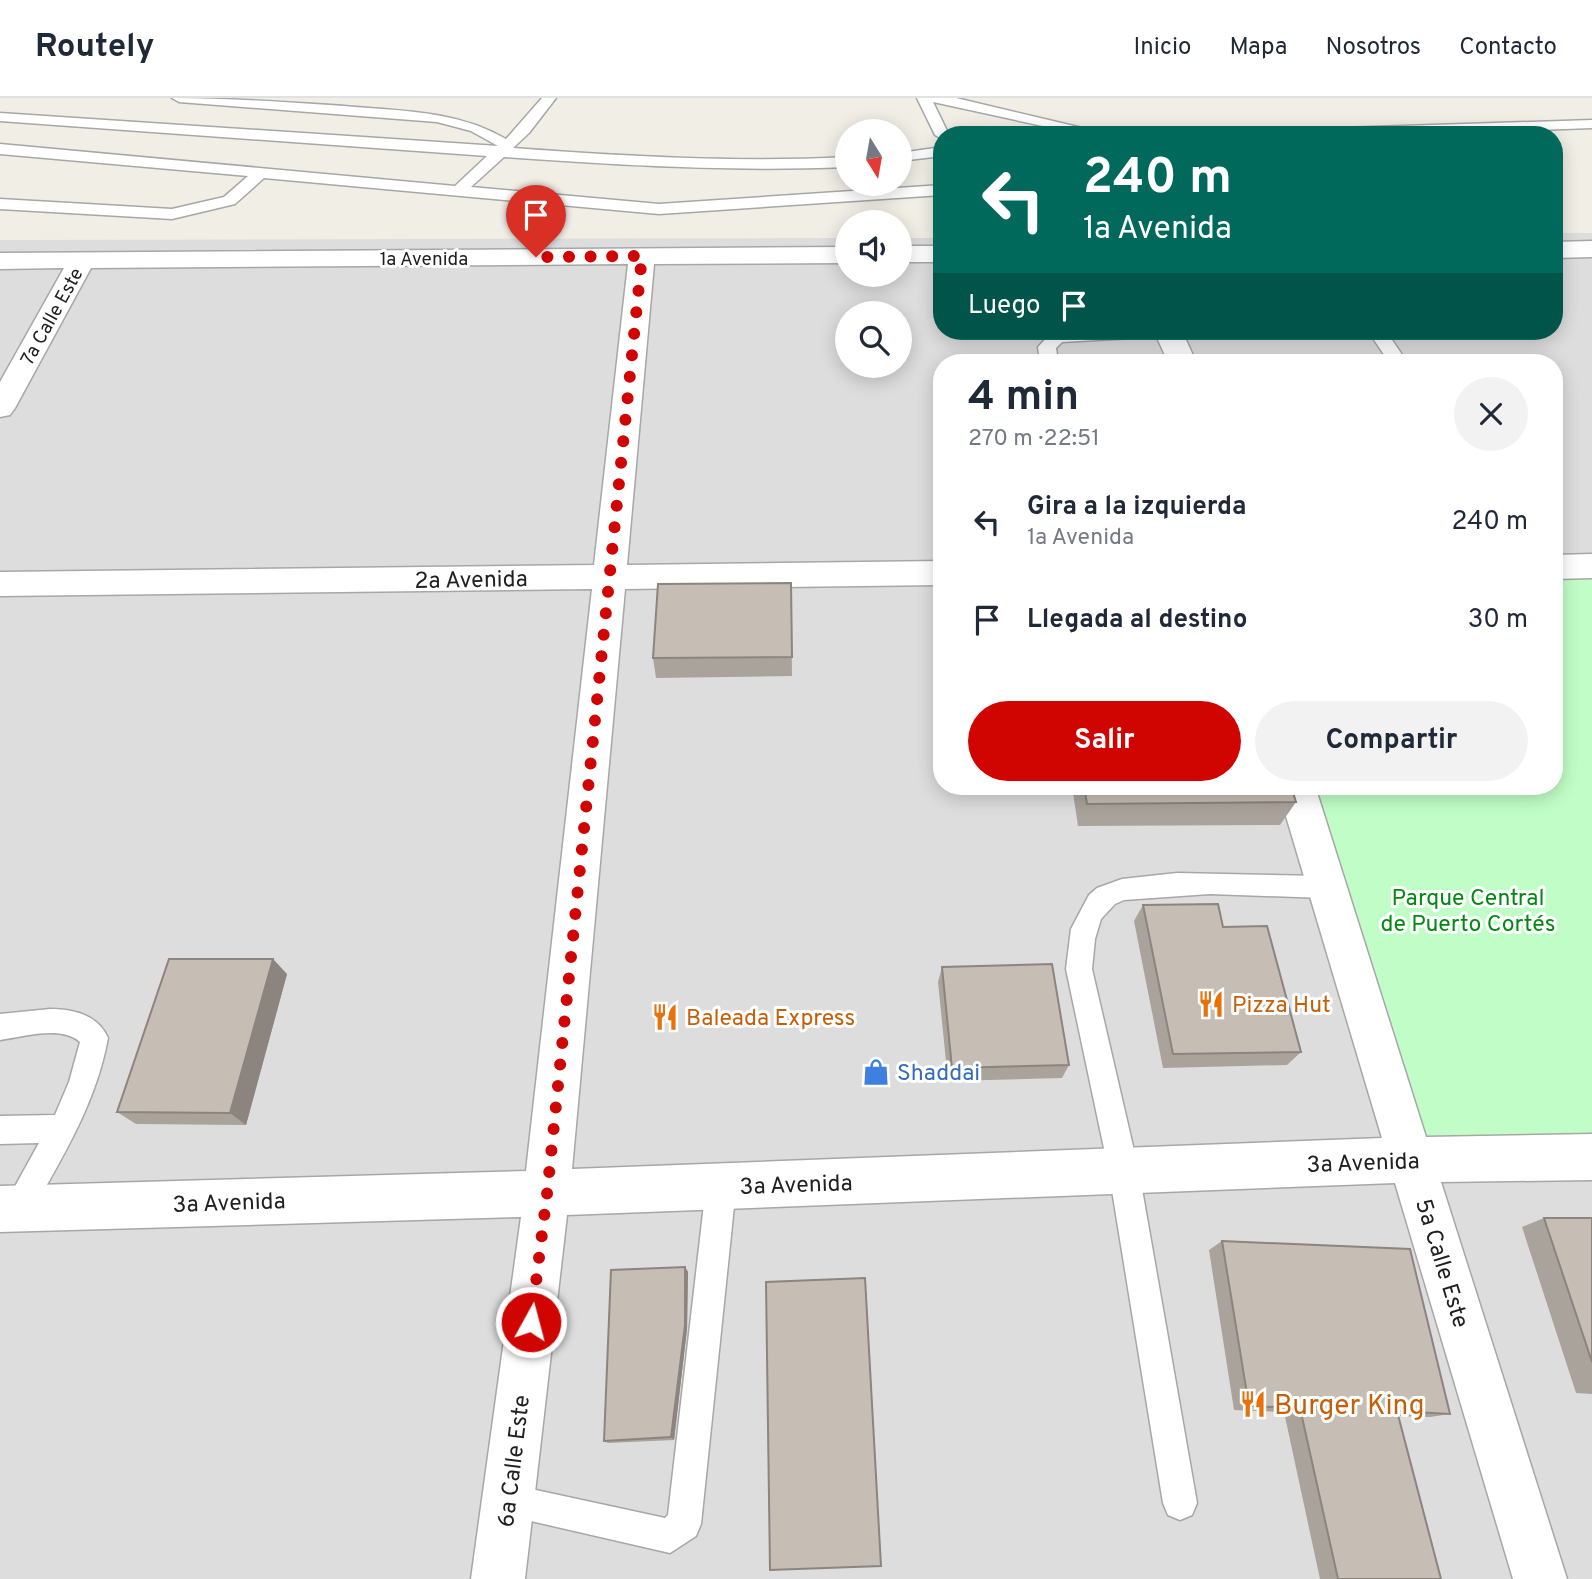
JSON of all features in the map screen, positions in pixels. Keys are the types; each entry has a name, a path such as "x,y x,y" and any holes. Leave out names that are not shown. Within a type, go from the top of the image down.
{"street":[{"path":"1563,250 1592,249"},
{"path":"912,254 933,254"},
{"name":"1a Avenida","path":"0,261 835,255"},
{"name":"6a Calle Este","path":"498,1579 547,1194 642,256"},
{"name":"7a Calle Este","path":"0,408 82,260"},
{"path":"1563,567 1592,566"},
{"name":"2a Avenida","path":"0,584 933,573"},
{"name":"5a Calle Este","path":"1299,795 1540,1579"},
{"name":"3a Avenida","path":"9,1209 547,1194 1411,1160 1592,1157"}],"lane":[{"path":"179,98 437,118 476,128 502,149"},
{"path":"457,192 524,130 549,98"},
{"path":"924,98 938,126"},
{"path":"936,98 1064,126"},
{"path":"0,117 502,149 641,162 782,165 835,163"},
{"path":"1529,126 1592,124"},
{"path":"0,149 659,209 933,191"},
{"path":"912,155 933,152"},
{"path":"0,204 172,214 229,201 259,174"},
{"path":"1180,1503 1124,1172 1079,969 1081,934 1092,911 1105,897 1119,889 1157,885 1325,887"},
{"path":"1,1029 46,1022 75,1023 88,1029 94,1038 92,1056 81,1088 61,1129 9,1209"},
{"path":"0,1130 61,1129"},
{"path":"508,1501 670,1536 684,1524 722,1187"}],"shaded area":[{"path":"1563,233 1592,233 1592,1579 0,1579 0,240 835,238 835,287 912,287 912,238 933,238 933,340 1563,340"}],"green space":[{"name":"Parque Central de Puerto Cortés","path":"1592,566 1592,1157 1411,1160 1303,795 1563,795 1563,567"}],"building":[{"path":"791,583 792,657 653,658 658,584"},
{"path":"1086,795 1294,795 1296,802 1087,804"},
{"name":"Pizza Hut","path":"1218,904 1223,927 1267,926 1301,1052 1173,1054 1143,905"},
{"path":"169,959 273,959 230,1113 117,1112"},
{"path":"1052,964 1069,1065 952,1068 942,967"},
{"path":"1544,1218 1592,1218 1592,1362"},
{"path":"1222,1241 1410,1249 1450,1414 1397,1411 1441,1579 1338,1579 1300,1408 1249,1406"},
{"path":"685,1267 685,1325 671,1437 604,1441 611,1270"},
{"path":"865,1278 881,1566 770,1570 766,1282"}],"place":[{"name":"Pizza Hut","path":"1211,1004"},
{"name":"Baleada Express","path":"665,1017"},
{"name":"Shaddai","path":"876,1072"},
{"name":"Burger King","path":"1253,1404"}],"route":[{"path":"531,1322 547,1194 642,256 536,257"}]}
